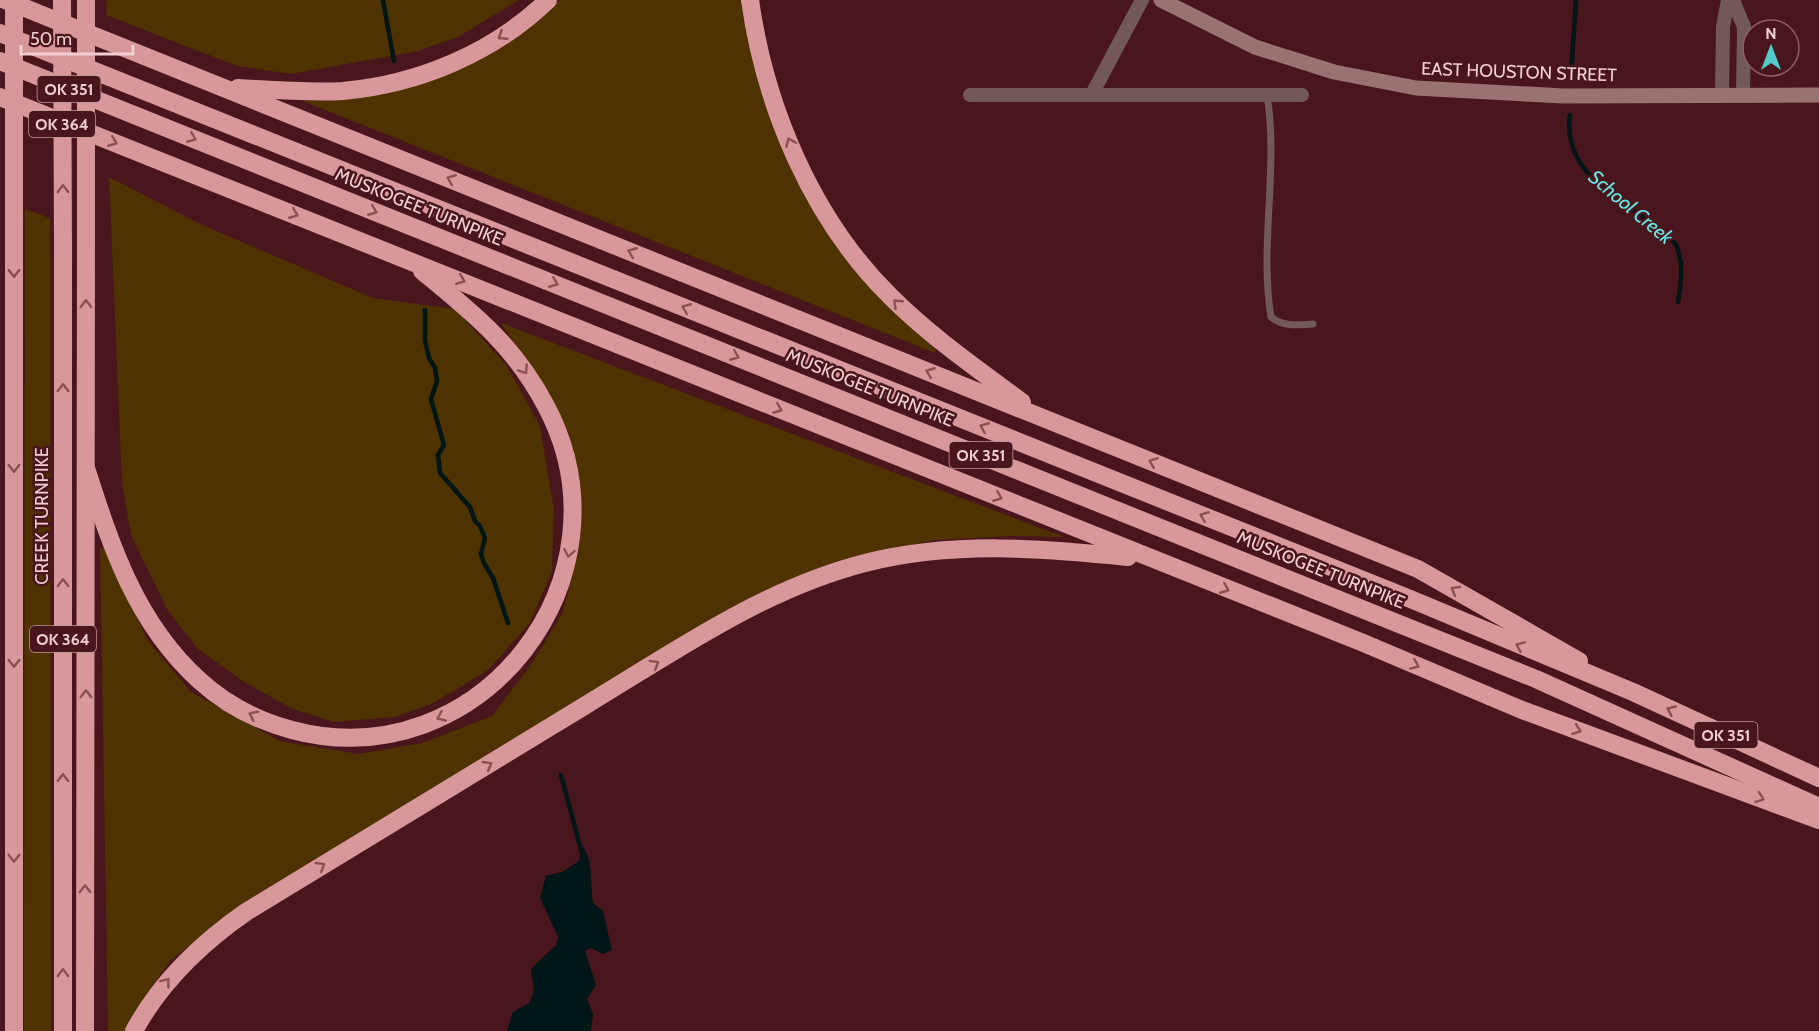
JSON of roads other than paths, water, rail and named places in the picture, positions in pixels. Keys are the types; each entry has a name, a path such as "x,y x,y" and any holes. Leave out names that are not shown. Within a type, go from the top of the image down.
{"highway":[{"path":"5,0 1418,569 1633,692"},
{"name":"CREEK TURNPIKE","path":"14,0 14,1031"},
{"name":"CREEK TURNPIKE","path":"62,0 63,1031"},
{"path":"85,1031 86,0"},
{"path":"224,87 333,91 412,78 452,64 487,46 548,0"},
{"path":"750,0 766,78 784,128 811,189 838,233 871,276 914,319 1042,417"},
{"name":"MUSKOGEE TURNPIKE","path":"0,33 1386,589 1633,692 1819,778"},
{"name":"MUSKOGEE TURNPIKE","path":"0,62 1536,679 1819,807"},
{"path":"0,97 407,258 1522,710 1819,820"},
{"path":"86,468 111,544 144,614 188,669 236,706 277,726 337,737 382,735 412,728 439,718 473,699 516,662 542,628 551,610 561,586 571,549 573,508 571,484 562,444 547,408 510,351 487,324 407,258"},
{"path":"134,1031 176,970 216,933 246,912 720,625 779,594 865,563 950,549 1015,547 1151,559"}],"street":[{"path":"1092,94 1142,0"},
{"name":"EAST HOUSTON STREET","path":"1161,0 1255,46 1297,61 1376,82 1463,93 1819,95"},
{"path":"1722,95 1723,27 1728,0"},
{"path":"1733,0 1744,27 1743,95"},
{"path":"970,95 1302,95"}],"lane":[{"path":"1267,95 1271,130 1268,261 1271,317 1276,322 1290,325 1313,324"}],"waterway":[{"path":"383,0 394,61"},
{"name":"School Creek","path":"1571,74 1576,0"},
{"name":"School Creek","path":"1570,115 1570,136 1585,170 1598,184 1646,219 1676,245 1681,268 1678,302"},
{"path":"425,310 425,341 429,358 435,368 437,381 431,399 444,445 438,455 440,473 470,507 475,521 480,526 485,538 481,554 493,578 508,623"},
{"path":"561,775 581,850"}]}
